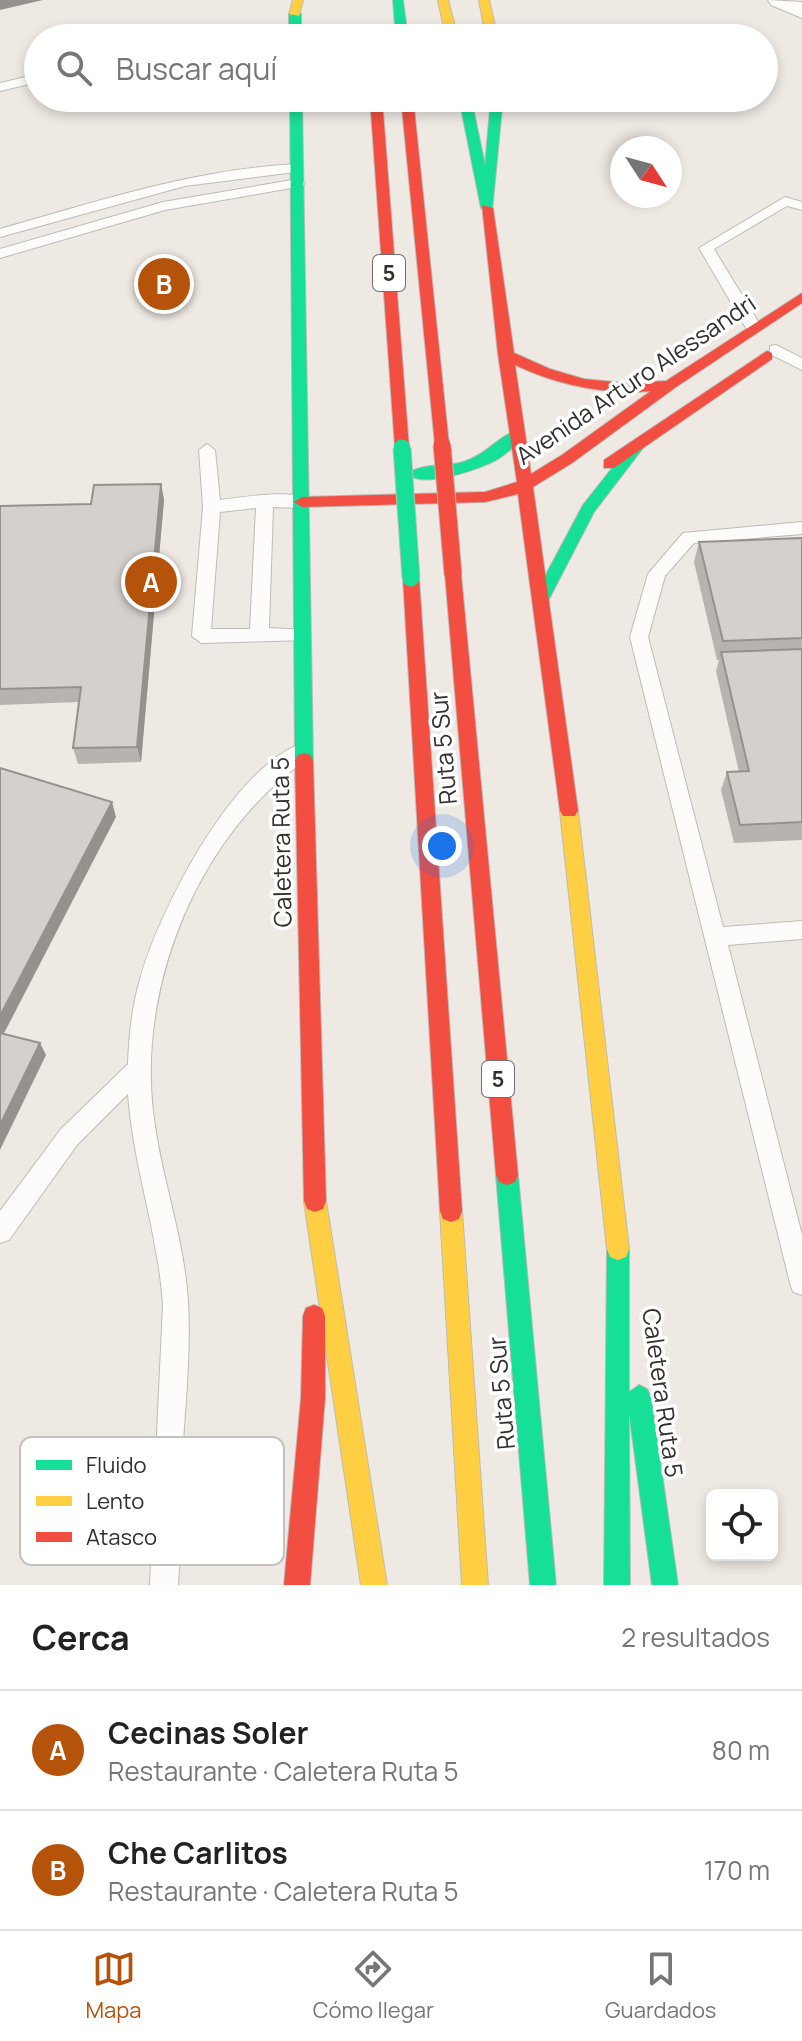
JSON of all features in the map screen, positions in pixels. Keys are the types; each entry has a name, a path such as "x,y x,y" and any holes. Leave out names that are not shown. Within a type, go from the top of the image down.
{"main road":[{"path":"398,0 401,24"},
{"path":"443,0 449,24"},
{"path":"484,0 489,24"},
{"name":"Caletera Ruta 5","path":"296,112 310,478 289,535 301,635 315,1201 313,1398 297,1585"},
{"name":"Ruta 5 Sur","path":"377,112 411,578 475,1585"},
{"name":"Ruta 5 Sur","path":"408,112 442,445 543,1585"},
{"path":"468,112 487,208"},
{"path":"487,208 496,112"},
{"name":"Caletera Ruta 5","path":"487,208 582,903 618,1249 665,1585"},
{"name":"Avenida Arturo Alessandri","path":"302,502 485,497 524,487 802,297"},
{"path":"584,480 782,345"},
{"path":"505,354 554,379 579,386 645,389 671,384"},
{"path":"381,475 462,470 493,458 517,435"},
{"path":"542,597 588,509 637,446"},
{"path":"505,517 528,515 551,500"},
{"path":"393,523 470,520"},
{"path":"315,1201 374,1585"},
{"path":"617,1585 618,1249"}],"street":[{"path":"780,0 802,11"}],"lane":[{"path":"0,87 24,81"},
{"path":"0,233 208,177 255,170 298,176"},
{"path":"0,254 163,206 298,176"},
{"path":"754,328 706,248 785,201 802,206"},
{"path":"782,345 802,365"},
{"path":"207,450 212,507 201,636 301,635"},
{"path":"212,507 265,501 302,502"},
{"path":"259,636 289,535 265,501"},
{"path":"802,528 689,537 657,574 639,637 802,1283"},
{"path":"170,1437 177,1330 172,1269 145,1145 139,1068 149,983 162,939 181,897 231,815 285,762 304,750"},
{"path":"716,937 802,930"},
{"path":"0,1231 69,1137 139,1068"},
{"path":"164,1565 164,1585"}],"building":[{"path":"161,484 137,747 73,748 81,687 0,689 0,506 91,504 94,485"},
{"path":"802,538 802,638 723,641 699,542"},
{"path":"802,649 802,822 740,825 727,772 749,771 721,652"},
{"path":"0,768 112,802 0,1016"},
{"path":"0,1033 40,1043 0,1125"}],"traffic: fast":[{"path":"398,0 401,24"},
{"path":"295,14 295,24"},
{"path":"296,112 304,760"},
{"path":"468,112 487,208"},
{"path":"487,208 496,112"},
{"path":"416,474 471,465 495,454 517,435"},
{"path":"402,448 411,578"},
{"path":"542,597 588,509 636,448"},
{"path":"507,1175 543,1585"},
{"path":"617,1585 618,1249"},
{"path":"639,1397 665,1585"}],"traffic: slow":[{"path":"295,14 298,0"},
{"path":"443,0 449,24"},
{"path":"484,0 489,24"},
{"path":"569,811 618,1249"},
{"path":"315,1201 374,1585"},
{"path":"451,1211 475,1585"}],"traffic: jam":[{"path":"377,112 402,448"},
{"path":"408,112 442,445"},
{"path":"487,208 569,811"},
{"path":"302,502 485,497 515,490 567,459 671,384 802,297"},
{"path":"505,354 545,372 584,383 625,388 669,385"},
{"path":"609,464 767,356"},
{"path":"442,445 453,574"},
{"path":"453,574 507,1175"},
{"path":"411,578 451,1211"},
{"path":"304,760 315,1201"},
{"path":"297,1585 313,1398 314,1316"}],"place":[{"name":"Che Carlitos","path":"164,284"},
{"name":"Cecinas Soler","path":"151,582"}]}
